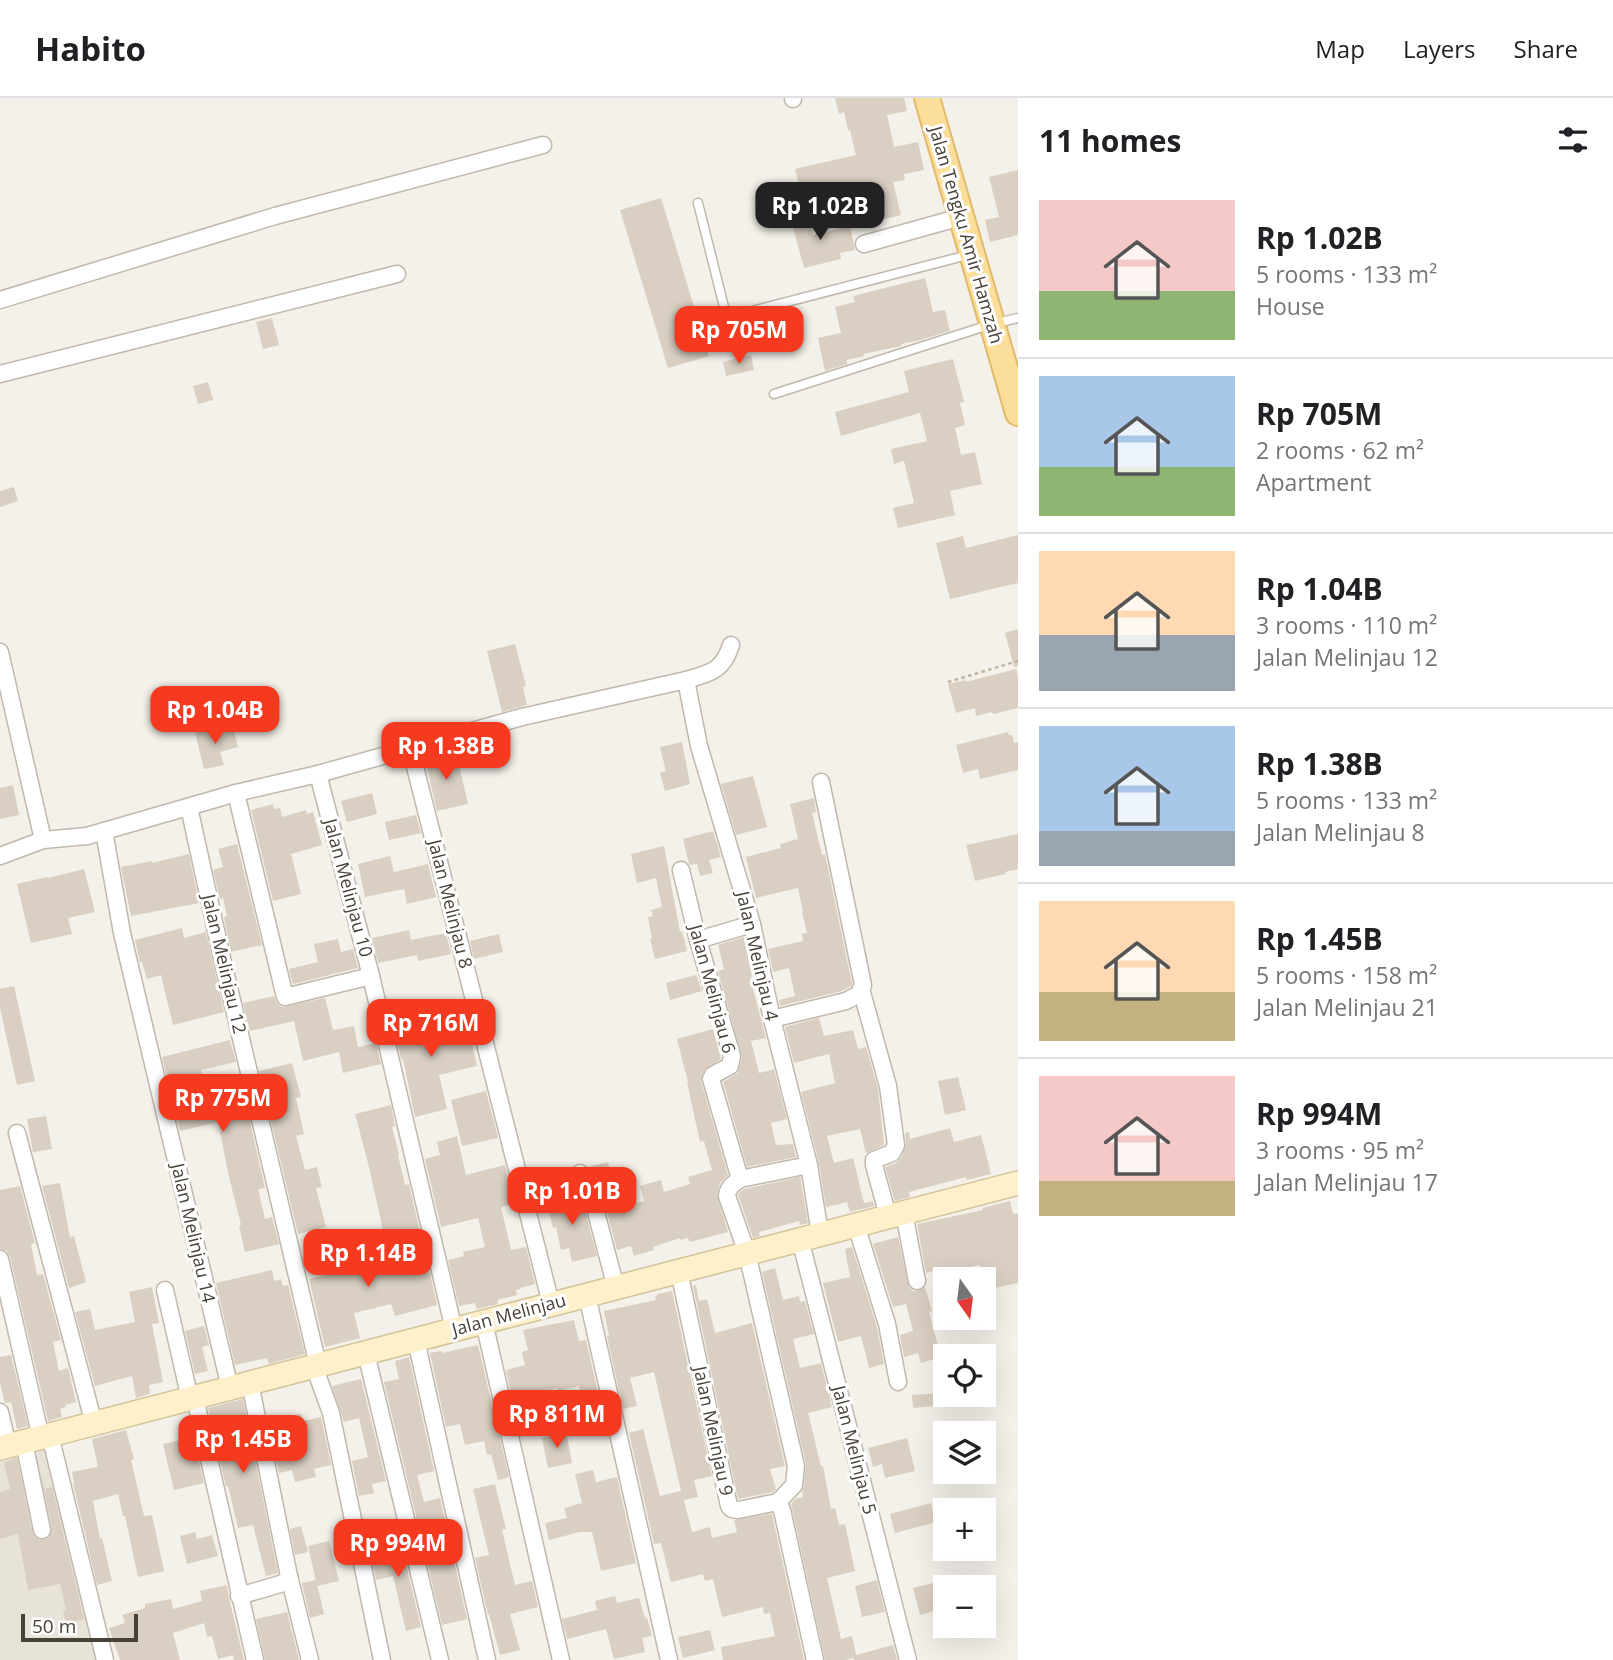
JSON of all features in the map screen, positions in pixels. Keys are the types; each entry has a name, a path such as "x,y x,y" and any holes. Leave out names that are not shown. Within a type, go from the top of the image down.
{"main road":[{"name":"Jalan Tengku Amir Hamzah","path":"926,98 1018,413"}],"street":[{"path":"0,300 275,216 543,145"},
{"path":"864,244 961,217"},
{"path":"0,374 397,274"},
{"path":"0,856 43,840 87,836 236,793 318,774 522,717 686,681 709,674 718,668 727,658 731,645"},
{"path":"0,652 43,840"},
{"name":"Jalan Melinjau 4","path":"686,681 699,746 752,924 772,1019 809,1165 810,1237"},
{"name":"Jalan Melinjau 8","path":"410,747 551,1304"},
{"name":"Jalan Melinjau 10","path":"318,774 371,976 454,1330"},
{"path":"772,1019 846,1000 859,994 863,985 821,782"},
{"path":"236,793 285,996 371,976"},
{"name":"Jalan Melinjau 12","path":"189,807 316,1366 331,1413 382,1660"},
{"name":"Jalan Melinjau 14","path":"104,831 122,933 310,1660"},
{"name":"Jalan Melinjau 6","path":"681,870 698,940 732,1056 730,1066 713,1074 711,1079 740,1180"},
{"path":"698,940 752,924"},
{"path":"861,989 888,1086 896,1145 892,1153 874,1160 874,1165 896,1215 917,1281"},
{"path":"17,1133 93,1424"},
{"path":"809,1165 740,1180 731,1185 727,1196 747,1253 796,1466 794,1485 778,1502 815,1660"},
{"path":"580,1173 592,1197 615,1288"},
{"name":"Jalan Melinjau","path":"25,1442 1018,1183"},
{"path":"856,1225 887,1324 898,1382"},
{"name":"Jalan Melinjau 5","path":"810,1237 908,1660"},
{"path":"0,1259 25,1442 42,1531"},
{"name":"Jalan Melinjau 9","path":"679,1271 729,1506 738,1510 778,1502"},
{"path":"165,1290 255,1660"},
{"path":"587,1295 669,1660"},
{"path":"484,1322 561,1660"},
{"path":"416,1340 486,1660"},
{"path":"366,1353 440,1660"},
{"path":"0,1412 25,1442 105,1660"},
{"path":"239,1596 280,1584 289,1576"}],"lane":[{"path":"698,203 724,307 727,314 733,316 972,254"},
{"path":"774,394 1018,318"}],"path":[{"path":"948,682 1018,661"}],"shaded area":[{"path":"51,1439 108,1660 0,1660 0,1451"}],"building":[{"path":"835,98 904,98 907,111 887,115 894,147 918,142 924,170 904,174 905,180 893,182 901,215 861,225 852,187 802,198 795,169 856,155 844,112 839,114"},
{"path":"1018,170 1018,235 990,242 985,220 999,217 989,177"},
{"path":"661,198 709,356 668,368 620,210"},
{"path":"807,212 813,235 850,226 855,250 840,253 841,259 804,268 790,216"},
{"path":"925,278 933,312 945,310 950,331 863,354 864,356 847,360 847,364 825,371 818,338 841,333 835,307 855,302 853,296"},
{"path":"272,318 279,345 263,349 256,322"},
{"path":"751,355 754,370 726,376 723,362"},
{"path":"953,359 964,402 960,403 965,425 955,428 961,455 975,452 982,484 950,491 955,515 898,528 893,508 914,503 904,461 894,464 891,449 927,441 920,413 841,436 835,412 909,392 904,371"},
{"path":"208,382 213,400 198,404 193,386"},
{"path":"14,487 18,501 0,507 0,491"},
{"path":"1018,535 1018,583 950,599 936,543 963,536 966,548"},
{"path":"1018,629 1018,666 1014,667 1005,633"},
{"path":"515,644 526,686 523,687 527,705 502,712 487,651"},
{"path":"1016,669 1018,708 976,716 975,708 956,713 948,684"},
{"path":"233,727 238,747 220,752 224,765 204,769 195,733 215,728 216,732"},
{"path":"1008,732 1014,743 1018,742 1018,770 980,779 978,769 963,773 956,745"},
{"path":"682,742 690,784 665,791 660,773 666,771 660,747"},
{"path":"456,752 468,804 437,811 425,759"},
{"path":"753,776 767,827 736,835 721,784"},
{"path":"13,785 19,815 0,819 0,788"},
{"path":"372,793 377,814 347,822 341,801"},
{"path":"814,798 816,812 812,813 822,855 825,854 852,984 842,991 780,1006 779,1000 795,996 789,968 773,972 768,949 803,941 802,934 807,933 798,888 756,898 746,857 781,848 780,844 798,839 790,804"},
{"path":"273,804 274,809 280,808 282,817 306,810 307,814 313,812 322,845 291,854 301,894 273,901 251,810"},
{"path":"416,815 421,833 389,840 385,822"},
{"path":"713,831 721,857 709,860 713,873 700,876 697,864 689,863 683,839"},
{"path":"1018,834 1018,869 975,881 966,845"},
{"path":"237,844 262,945 231,952 224,917 227,916 213,870 223,867 218,849"},
{"path":"664,846 680,932 682,931 687,951 655,959 648,917 653,916 651,910 662,907 656,878 637,883 631,854"},
{"path":"189,854 199,903 131,916 121,867"},
{"path":"390,856 394,872 428,864 436,897 407,904 404,889 365,897 358,864"},
{"path":"84,869 95,912 68,918 72,934 31,943 17,884"},
{"path":"182,928 184,938 206,932 224,1012 173,1025 161,975 147,979 135,940"},
{"path":"409,930 411,940 446,933 451,954 418,961 417,955 378,963 372,938"},
{"path":"499,934 503,952 474,959 470,941"},
{"path":"744,937 752,977 750,978 766,1038 751,1041 759,1073 774,1069 787,1119 771,1123 776,1145 793,1144 796,1157 747,1167 723,1082 738,1073 742,1057 718,971 724,969 718,945"},
{"path":"338,939 341,952 353,949 358,968 293,984 289,969 318,962 314,944"},
{"path":"696,975 702,991 670,1000 666,983"},
{"path":"14,986 35,1081 17,1085 0,1008 0,989"},
{"path":"274,996 277,1004 283,1007 325,998 333,1030 354,1026 358,1047 376,1043 381,1064 343,1073 339,1052 303,1061 294,1021 250,1031 243,1003"},
{"path":"425,1011 430,1032 467,1023 477,1066 439,1075 447,1109 415,1117 392,1019"},
{"path":"819,1018 824,1036 853,1030 858,1049 866,1047 878,1088 884,1145 866,1153 860,1129 827,1136 834,1163 853,1158 864,1203 873,1201 874,1206 850,1212 847,1202 826,1207 819,1163 801,1092 835,1083 829,1054 794,1063 785,1027"},
{"path":"713,1029 721,1059 704,1070 701,1081 728,1175 720,1183 717,1195 728,1232 690,1242 688,1238 680,1238 634,1256 631,1246 617,1250 602,1194 588,1167 608,1162 620,1207 644,1201 640,1186 661,1180 664,1192 690,1184 688,1177 712,1170 704,1141 700,1142 677,1039"},
{"path":"230,1040 236,1062 201,1070 208,1101 243,1092 265,1188 258,1189 265,1219 272,1217 279,1244 245,1252 218,1122 180,1131 162,1057"},
{"path":"292,1063 301,1097 296,1098 304,1134 296,1136 305,1170 317,1167 322,1187 316,1188 326,1227 298,1234 259,1071"},
{"path":"958,1077 966,1110 945,1115 938,1081"},
{"path":"486,1091 498,1138 462,1146 451,1100"},
{"path":"391,1105 398,1155 405,1185 409,1184 420,1232 385,1239 355,1114"},
{"path":"46,1116 52,1149 33,1152 27,1119"},
{"path":"950,1128 954,1142 981,1135 991,1174 967,1180 966,1177 909,1192 910,1197 895,1201 885,1167 901,1158 906,1144 905,1133 909,1132 910,1139"},
{"path":"457,1136 466,1175 505,1165 513,1204 501,1207 511,1250 526,1247 535,1284 516,1290 517,1295 497,1300 498,1304 477,1309 475,1303 459,1306 448,1260 464,1256 463,1252 485,1247 478,1218 441,1227 425,1159 440,1155 437,1142"},
{"path":"800,1177 808,1223 800,1225 799,1221 759,1232 760,1236 753,1238 739,1193 744,1189"},
{"path":"60,1183 70,1237 74,1236 86,1282 69,1288 42,1186"},
{"path":"20,1186 35,1243 31,1244 37,1275 43,1274 61,1340 53,1342 59,1371 68,1368 76,1402 60,1409 62,1417 48,1421 10,1257 7,1251 0,1249 0,1190"},
{"path":"566,1187 571,1207 583,1204 597,1256 572,1262 569,1248 561,1250 549,1211 557,1209 552,1191"},
{"path":"1010,1201 1013,1214 1018,1213 1018,1283 996,1288 996,1267 980,1265 933,1267 933,1271 926,1273 917,1224 983,1210 982,1208"},
{"path":"380,1229 392,1274 428,1264 437,1305 395,1316 391,1304 354,1313 360,1338 325,1347 309,1279 356,1267 348,1237"},
{"path":"898,1237 909,1287 918,1291 925,1287 938,1344 933,1344 933,1359 921,1363 918,1353 904,1357 900,1335 913,1331 906,1304 893,1307 873,1244"},
{"path":"852,1247 877,1327 884,1364 869,1368 861,1336 838,1342 823,1283 850,1277 845,1249"},
{"path":"775,1268 783,1300 799,1296 800,1302 805,1301 814,1334 793,1339 800,1368 821,1363 832,1407 808,1413 823,1466 831,1509 835,1508 839,1525 845,1524 855,1571 827,1578 841,1639 852,1636 856,1655 893,1645 897,1660 825,1660 791,1504 795,1499 803,1497 806,1464 762,1272"},
{"path":"272,1270 274,1281 281,1279 283,1286 288,1285 305,1354 269,1364 267,1358 235,1365 216,1283"},
{"path":"696,1285 699,1301 707,1299 715,1333 752,1323 785,1466 770,1469 776,1489 773,1492 738,1499 693,1286"},
{"path":"152,1287 159,1323 152,1324 163,1382 149,1385 150,1394 136,1398 132,1376 95,1386 75,1312 90,1309 95,1330 135,1322 129,1292"},
{"path":"672,1291 712,1476 694,1480 698,1497 684,1500 692,1532 710,1527 712,1538 737,1532 734,1520 772,1514 804,1660 723,1660 721,1647 775,1636 770,1613 764,1614 763,1607 722,1617 713,1579 705,1581 703,1574 671,1582 661,1543 654,1544 629,1433 643,1429 660,1496 681,1491 654,1372 630,1378 637,1406 623,1409 604,1311 656,1300 657,1294"},
{"path":"574,1320 579,1341 586,1340 602,1410 584,1414 579,1386 532,1394 536,1411 516,1416 506,1370 525,1365 522,1352 528,1350 523,1330"},
{"path":"204,1326 209,1345 202,1347 208,1371 195,1374 185,1331"},
{"path":"478,1345 509,1477 498,1480 491,1454 487,1455 484,1441 465,1445 460,1424 446,1427 430,1353"},
{"path":"11,1355 28,1426 17,1429 11,1402 5,1403 0,1383 0,1357"},
{"path":"409,1357 434,1471 417,1475 424,1502 440,1498 467,1619 442,1625 384,1382 399,1379 395,1361"},
{"path":"361,1379 386,1481 372,1484 374,1493 359,1496 352,1461 368,1457 359,1418 344,1422 332,1386"},
{"path":"933,1394 933,1406 913,1408 912,1395"},
{"path":"243,1399 278,1573 266,1576 253,1525 238,1528 208,1408"},
{"path":"301,1414 303,1421 321,1417 331,1465 314,1469 316,1477 295,1482 292,1470 279,1473 271,1435 284,1433 280,1419"},
{"path":"126,1430 144,1516 152,1515 164,1571 138,1577 118,1494 93,1501 112,1581 97,1585 72,1472 98,1467 92,1439"},
{"path":"566,1432 572,1463 548,1468 542,1438"},
{"path":"193,1437 204,1483 174,1490 163,1444"},
{"path":"907,1438 915,1471 885,1478 882,1464 873,1467 868,1448"},
{"path":"17,1458 32,1532 39,1540 49,1537 52,1529 41,1474 45,1489 52,1487 84,1619 66,1623 60,1584 28,1590 18,1534 0,1539 0,1492 10,1489 4,1462"},
{"path":"593,1470 596,1482 617,1477 636,1563 601,1571 592,1532 580,1532 549,1540 545,1523 567,1518 564,1508 582,1503 575,1474"},
{"path":"495,1484 515,1585 532,1581 538,1607 510,1614 520,1650 500,1655 475,1558 489,1555 473,1489"},
{"path":"931,1503 933,1523 895,1533 890,1514"},
{"path":"301,1526 308,1552 295,1555 290,1529"},
{"path":"195,1532 197,1539 212,1535 218,1556 187,1564 180,1536"},
{"path":"399,1535 421,1627 406,1631 393,1576 376,1580 371,1556 387,1553 383,1539"},
{"path":"329,1541 339,1581 317,1586 308,1546"},
{"path":"316,1580 324,1614 310,1618 302,1583"},
{"path":"877,1580 885,1612 862,1617 855,1586"},
{"path":"933,1583 933,1611 920,1615 913,1588"},
{"path":"227,1585 244,1660 234,1660 233,1655 218,1659 212,1636 207,1637 204,1623 173,1633 180,1660 120,1660 109,1628 125,1623 122,1615 145,1608 145,1604 171,1599 173,1609 202,1601 200,1591"},
{"path":"615,1596 617,1603 639,1598 652,1636 642,1638 645,1652 614,1659 606,1629 567,1639 562,1619 597,1610 595,1601"},
{"path":"287,1612 299,1660 265,1660 256,1619"},
{"path":"710,1630 715,1650 683,1658 678,1637"}]}
